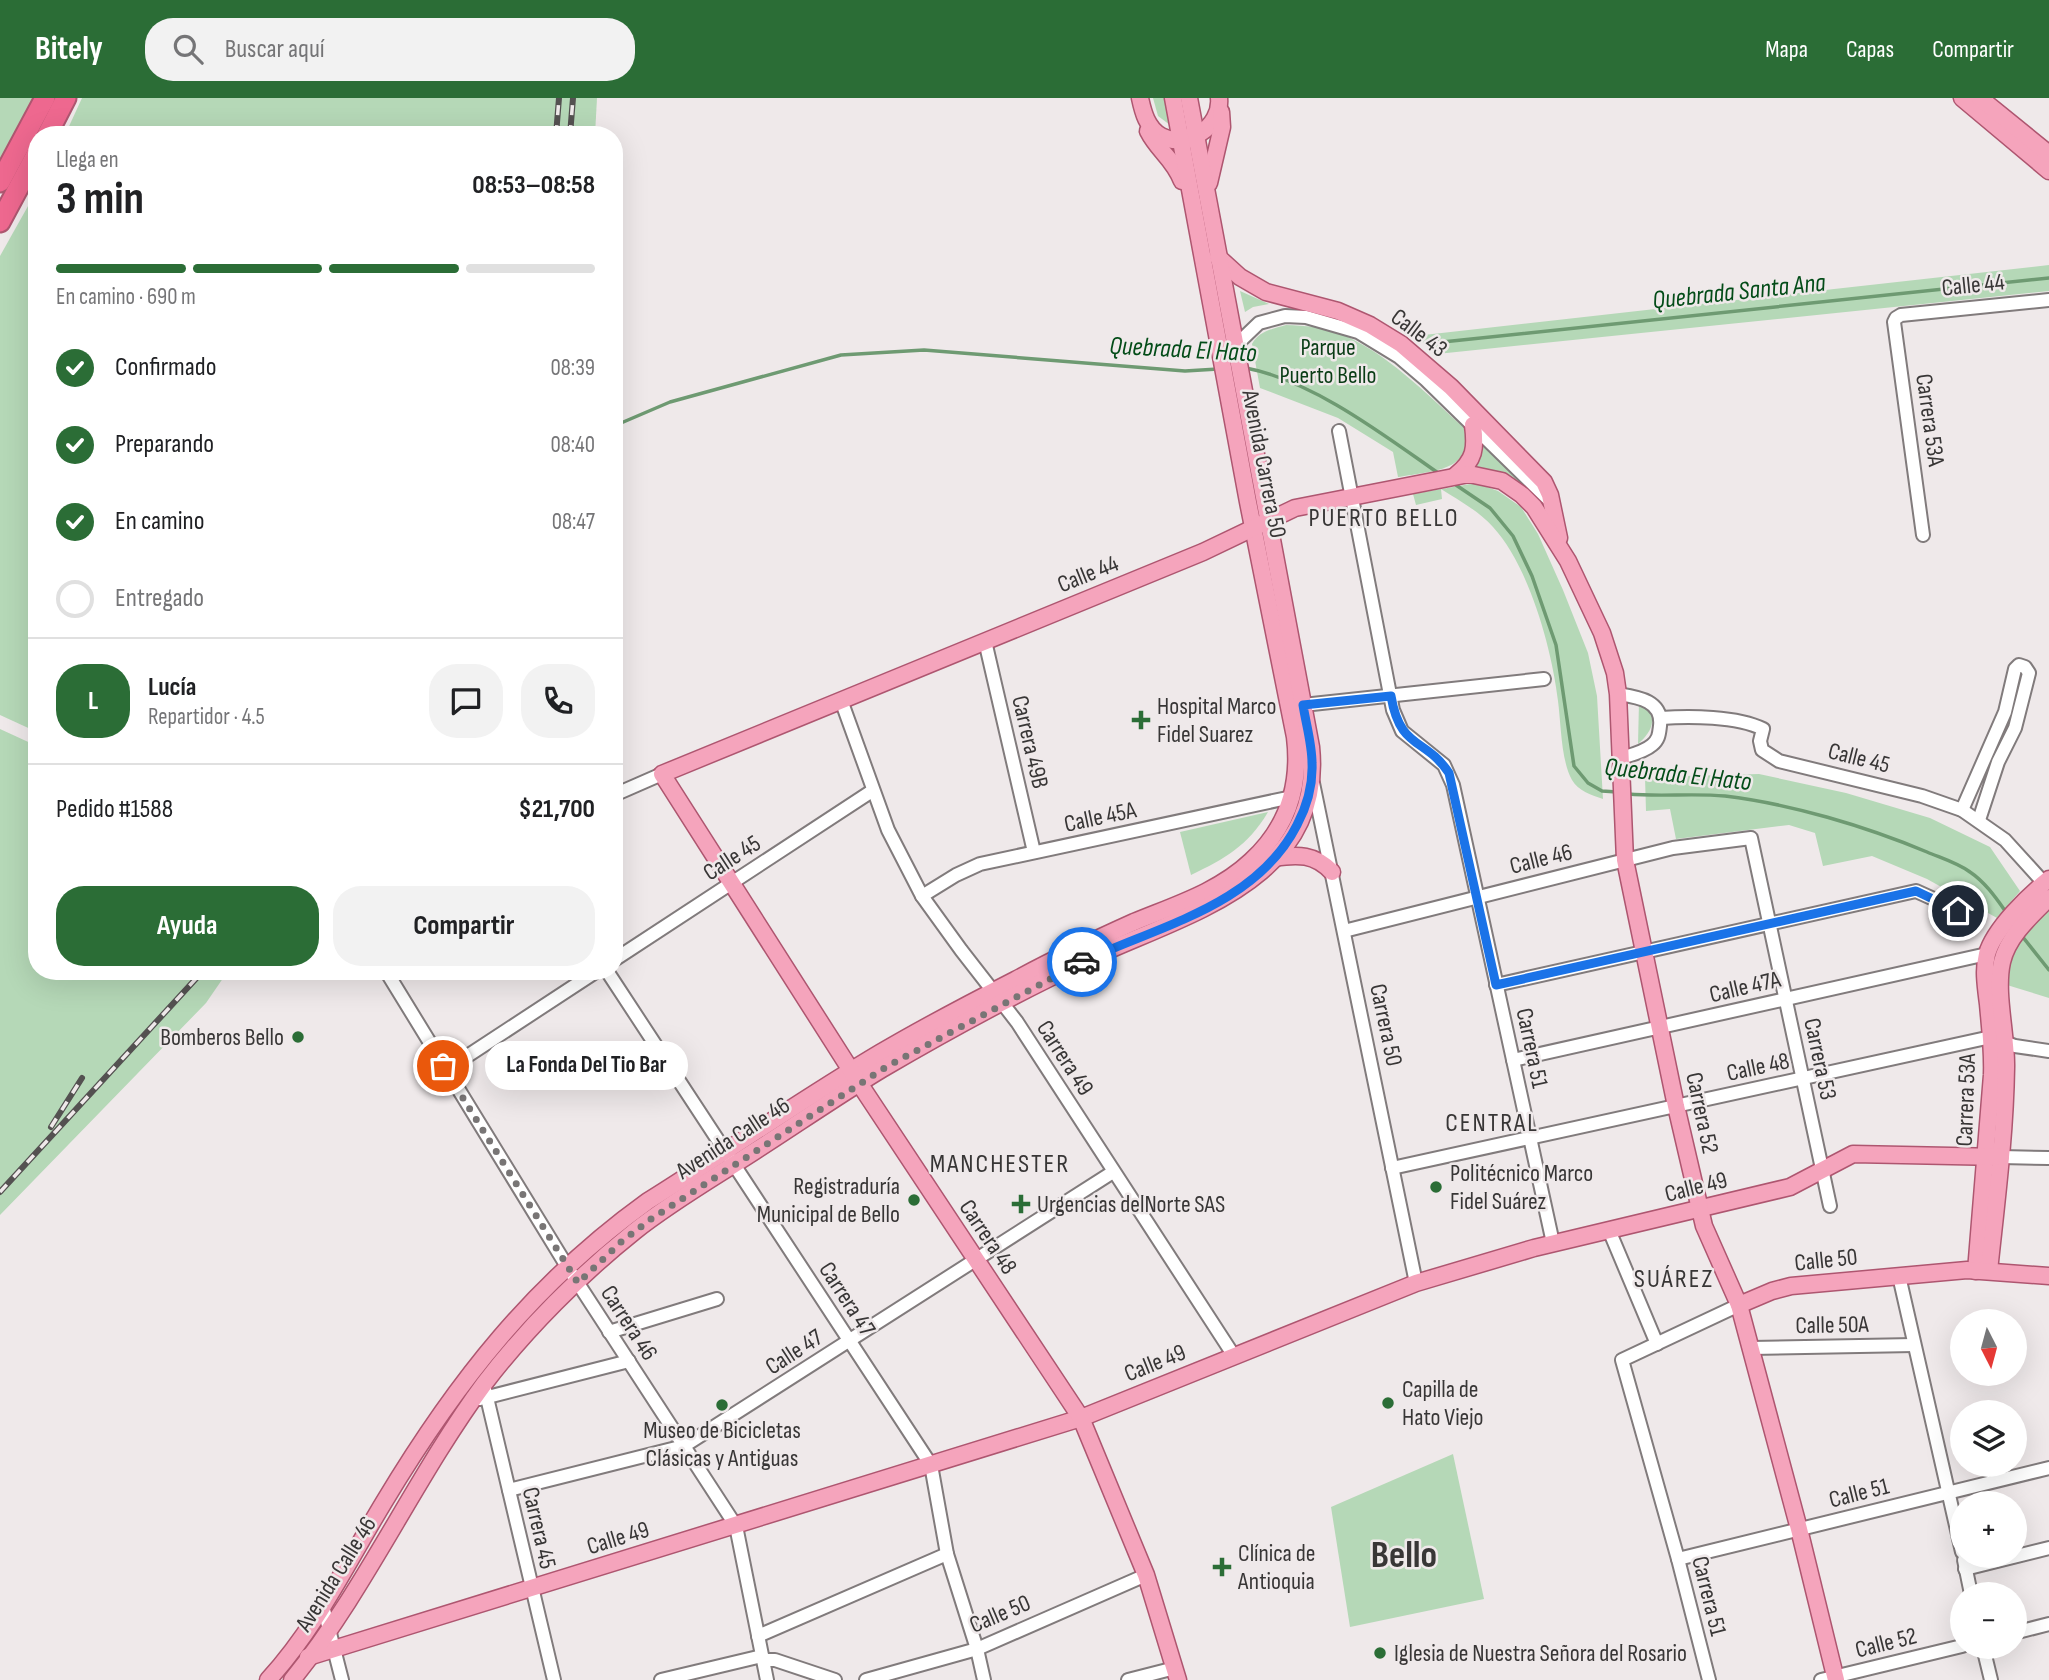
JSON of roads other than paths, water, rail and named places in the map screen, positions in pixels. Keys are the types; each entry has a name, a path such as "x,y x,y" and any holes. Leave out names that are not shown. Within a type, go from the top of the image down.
{"highway":[{"path":"30,126 45,98"},
{"path":"52,126 66,98"},
{"path":"0,182 28,130"},
{"path":"0,222 28,170"}],"main road":[{"name":"Avenida Carrera 50","path":"1172,98 1188,137"},
{"name":"Avenida Carrera 50","path":"1189,98 1188,137 1230,352"},
{"path":"1962,98 2048,159"},
{"path":"1980,98 2048,159"},
{"path":"1141,105 1148,124 1161,136 1170,139 1188,137 1214,123 1219,113 1219,99"},
{"path":"1202,214 1222,127 1219,99"},
{"path":"1141,105 1149,132 1176,166 1202,214"},
{"name":"Avenida Carrera 50","path":"1202,214 1218,257 1234,389 1260,524 1295,737 1297,768 1292,797"},
{"name":"Calle 43","path":"1218,257 1240,277 1266,292 1338,311 1370,325 1401,344 1451,387 1540,478 1547,487 1552,503 1562,551"},
{"path":"1456,475 1469,464 1475,451 1473,425"},
{"name":"Calle 44","path":"663,774 1203,552 1295,509 1456,475 1490,477 1513,488 1534,507 1562,551"},
{"name":"Avenida Carrera 50","path":"1260,524 1303,705 1311,747 1312,777"},
{"name":"Carrera 52","path":"1562,551 1602,633 1615,673 1626,860 1676,1106 1706,1234 1739,1305 1800,1529 1831,1679"},
{"name":"Carrera 48","path":"663,774 855,1077 1081,1418 1146,1576 1176,1674"},
{"name":"Avenida Calle 46","path":"998,998 1223,900 1253,880 1292,836 1301,816 1312,777"},
{"name":"Avenida Calle 46","path":"292,1680 312,1656 420,1480 481,1394 555,1304 634,1232 730,1159 855,1077 1117,930 1204,894 1223,883 1250,862 1272,838 1292,797"},
{"path":"1275,858 1293,855 1309,857 1324,864 1332,872"},
{"path":"2026,910 2047,886"},
{"name":"Carrera 53A","path":"1998,1041 1986,980 1987,954 1997,934 2026,910"},
{"name":"Carrera 53A","path":"1983,1271 1994,1157 2000,974 2006,949 2026,910"},
{"name":"Calle 49","path":"283,1664 1081,1418 1416,1283 1553,1243 1790,1187 1853,1154 1994,1157"},
{"name":"Avenida Calle 46","path":"268,1680 283,1664 323,1606 384,1502 445,1407 520,1313 634,1212 730,1159"},
{"name":"Calle 50","path":"1739,1305 1782,1288 1899,1276 1983,1271 2049,1276"}],"street":[{"name":"Calle 44","path":"1901,315 2049,300"},
{"name":"Carrera 53A","path":"1901,315 1894,322 1923,535"},
{"name":"Calle 43","path":"1230,352 1259,323 1296,316 1341,326 1372,339 1399,357 1552,503"},
{"name":"Carrera 51","path":"1339,431 1393,710 1402,731 1438,759 1449,773 1553,1243"},
{"name":"Carrera 49B","path":"985,641 1034,852"},
{"path":"1962,810 2005,712 2015,669 2020,665 2025,667 2029,673 2018,719 1998,762 1979,820"},
{"path":"1303,705 1544,679"},
{"path":"1618,694 1639,697 1653,704 1661,718 1659,737 1651,746 1621,758"},
{"name":"Carrera 49","path":"841,700 872,791 897,850 922,895 1022,1030 1234,1356"},
{"name":"Calle 45","path":"1661,718 1713,719 1755,724 1763,729 1760,741 1762,750 1779,761 1886,786 1962,810 2005,840 2047,886"},
{"name":"Calle 44","path":"623,791 663,774"},
{"name":"Carrera 50","path":"1312,777 1416,1283"},
{"name":"Calle 45","path":"623,954 872,791"},
{"name":"Calle 45A","path":"922,895 967,869 1034,852 1292,797"},
{"name":"Calle 46","path":"1344,931 1684,845 1751,838"},
{"name":"Carrera 53","path":"1751,838 1829,1206"},
{"path":"1496,985 1916,891 1958,911"},
{"name":"Calle 47A","path":"1513,1060 1987,954"},
{"name":"Carrera 46","path":"397,980 446,1070 568,1268 736,1526 767,1680"},
{"path":"446,1070 583,980"},
{"name":"Carrera 47","path":"613,980 931,1465 947,1554 984,1680"},
{"name":"Calle 48","path":"1392,1168 1803,1079 1998,1041 2049,1051"},
{"name":"Calle 49","path":"1994,1157 2049,1158"},
{"name":"Calle 47","path":"509,1490 684,1447 1114,1172"},
{"path":"1609,1230 1657,1344"},
{"path":"1899,1276 1950,1502"},
{"path":"609,1332 717,1299"},
{"name":"Calle 50","path":"1622,1360 1739,1305"},
{"name":"Calle 50A","path":"1751,1348 1914,1345"},
{"name":"Carrera 51","path":"1622,1360 1709,1680"},
{"path":"481,1394 629,1361"},
{"name":"Carrera 45","path":"481,1394 509,1490 554,1680"},
{"name":"Calle 51","path":"1678,1559 2049,1468"},
{"path":"2027,1551 2049,1548"},
{"path":"758,1636 947,1554"},
{"name":"Calle 50","path":"866,1680 977,1649 1146,1576"},
{"path":"323,1606 342,1680"},
{"path":"2027,1630 2049,1625"},
{"name":"Calle 52","path":"1831,1679 1950,1649"},
{"path":"661,1680 763,1658 835,1680"},
{"path":"1986,1659 1991,1680"},
{"path":"1128,1680 1176,1674"}],"waterway":[{"name":"Quebrada Santa Ana","path":"1433,343 2049,278"},
{"name":"Quebrada El Hato","path":"623,422 670,402 841,355 924,350 1185,371 1218,369"},
{"name":"Quebrada El Hato","path":"1246,368 1272,375 1323,397 1373,427 1441,475"},
{"name":"Quebrada El Hato","path":"1453,483 1490,508 1513,536 1532,576 1556,645 1574,766 1588,783 1602,791 1617,792"},
{"name":"Quebrada El Hato","path":"1628,794 1725,796 1776,804 1853,825 1903,842 1965,869 1985,885 2006,912"},
{"name":"Quebrada El Hato","path":"2022,936 2049,970"}],"railway":[{"path":"557,126 559,98"},
{"path":"571,126 573,98"},
{"path":"0,1192 195,980"},
{"path":"51,1127 82,1078"}],"place":[{"name":"Hospital Marco Fidel Suarez","path":"1141,720"},
{"name":"Bomberos Bello","path":"298,1037"},
{"name":"La Fonda Del Tio Bar","path":"443,1066"},
{"name":"Politécnico Marco Fidel Suárez","path":"1436,1187"},
{"name":"Registraduría Municipal de Bello","path":"914,1200"},
{"name":"Urgencias delNorte SAS","path":"1021,1204"},
{"name":"Capilla de Hato Viejo","path":"1388,1403"},
{"name":"Museo de Bicicletas Clásicas y Antiguas","path":"722,1405"},
{"name":"Clínica de Antioquia","path":"1222,1567"},
{"name":"Iglesia de Nuestra Señora del Rosario","path":"1380,1653"}],"district":[{"name":"PUERTO BELLO","path":"1384,518"},
{"name":"CENTRAL","path":"1492,1123"},
{"name":"MANCHESTER","path":"1000,1164"},
{"name":"SUÁREZ","path":"1674,1279"},
{"name":"Bello","path":"1404,1555"}],"park label":[{"name":"Parque Puerto Bello","path":"1328,361"}]}
